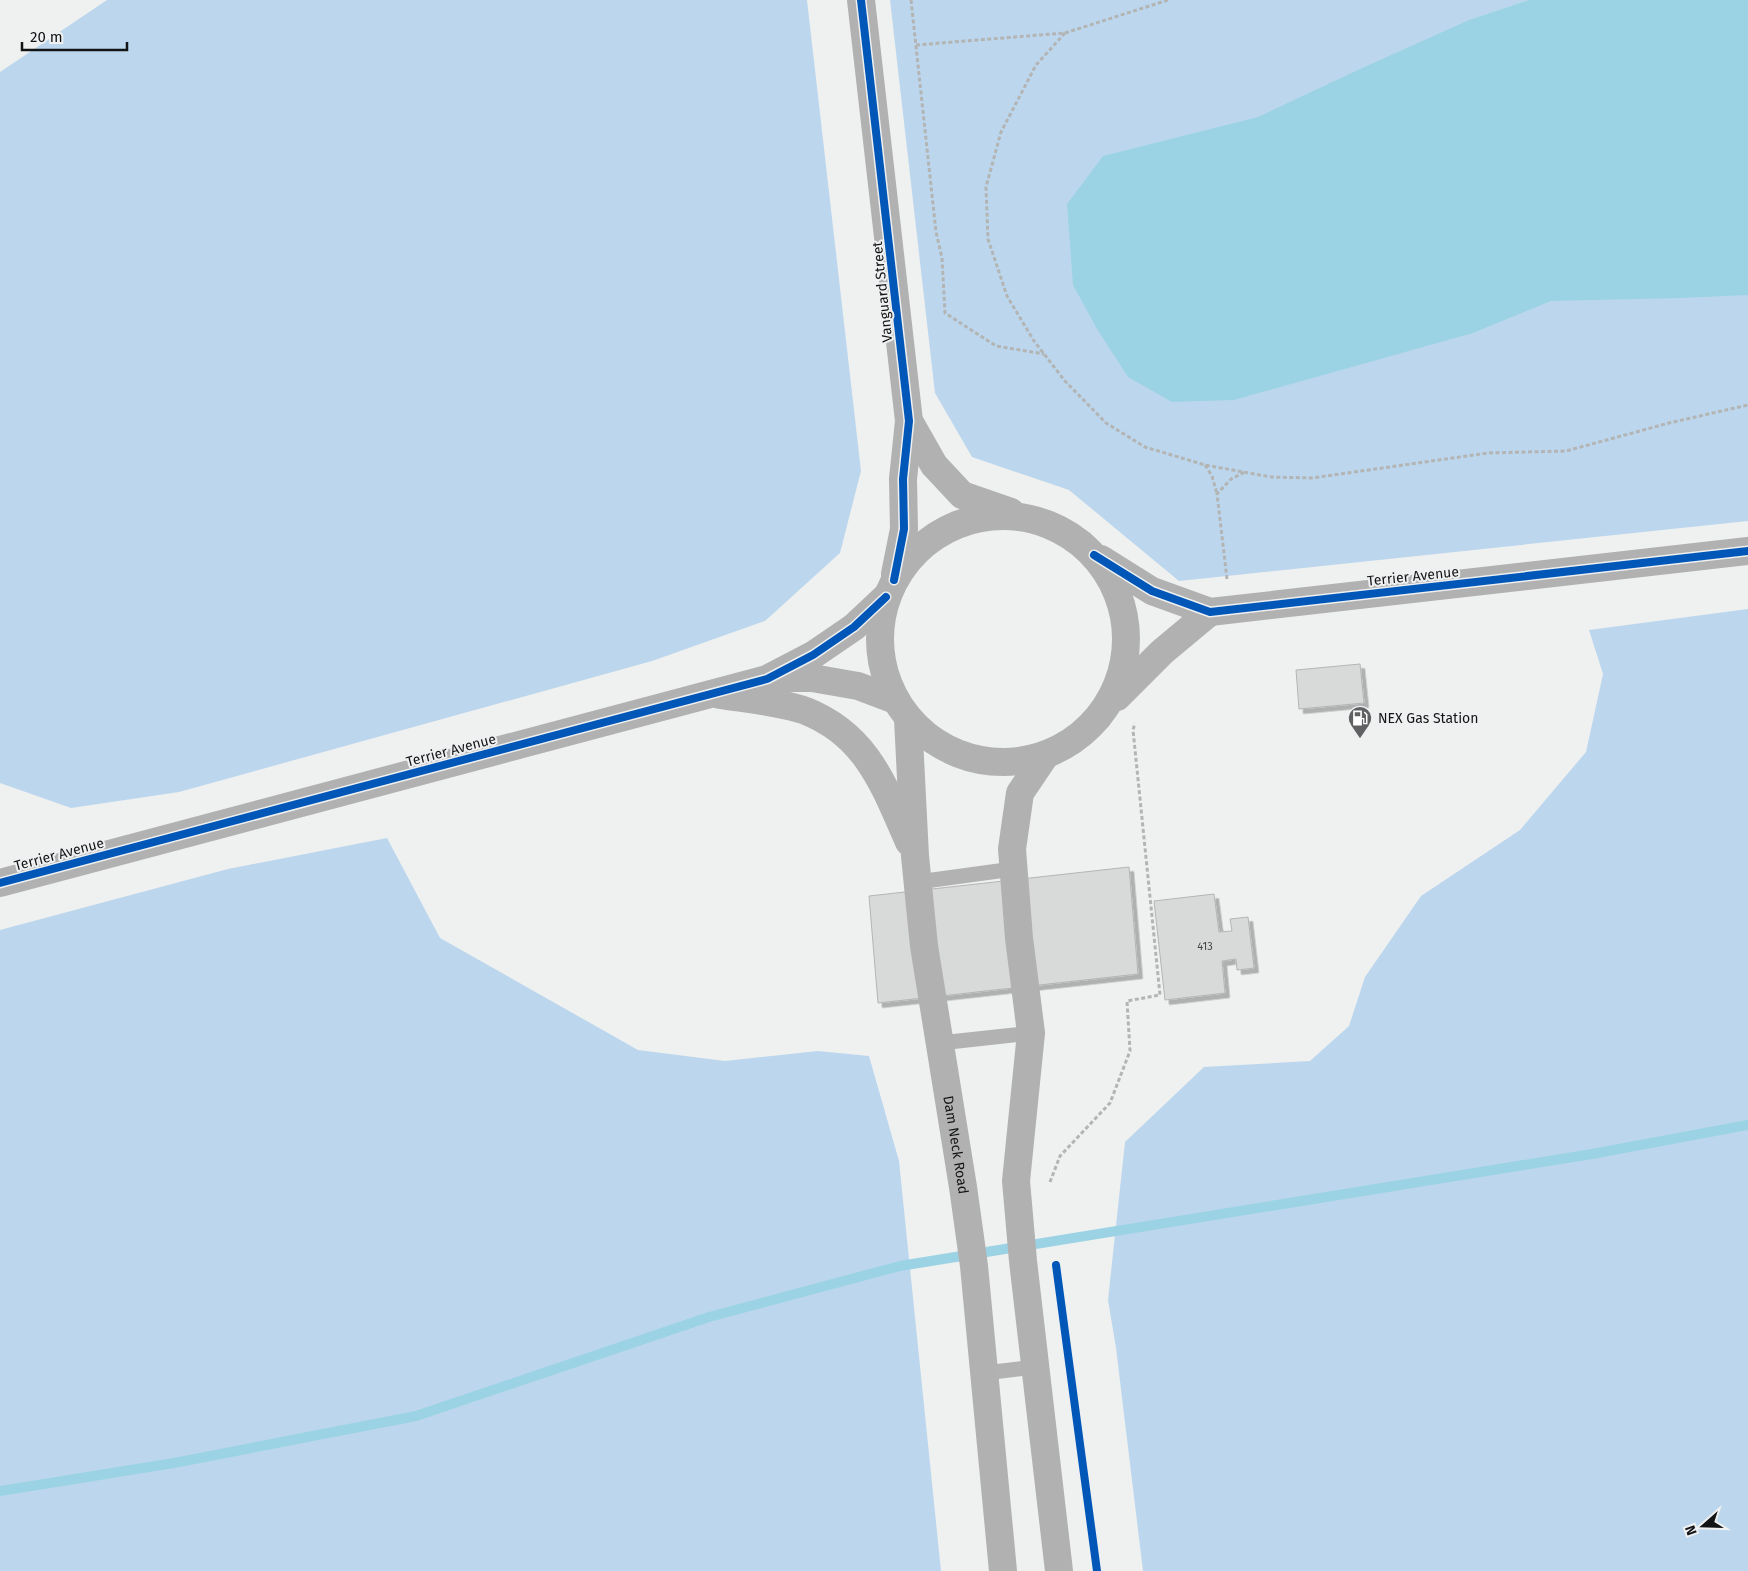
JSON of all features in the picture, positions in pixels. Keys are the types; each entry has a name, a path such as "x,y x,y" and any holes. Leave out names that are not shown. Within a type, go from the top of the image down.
{"main road":[{"name":"Vanguard Street","path":"861,0 909,421 903,479 904,529 880,632 883,667 902,710"},
{"name":"Vanguard Street","path":"909,421 934,464 962,495 1063,530 1094,555"},
{"name":"Terrier Avenue","path":"0,883 767,679 813,655 854,627 890,589 918,549 950,527 987,516 1027,517"},
{"name":"Terrier Avenue","path":"1094,555 1152,591 1210,612 1748,551"},
{"path":"1094,555 1116,588 1127,627 1124,668 1109,705"},
{"path":"902,710 937,744 971,759 1008,763 1045,756 1081,736 1162,652 1210,612"},
{"name":"Terrier Avenue","path":"767,679 812,678 858,686 902,710"},
{"path":"711,694 805,711 827,722 846,735 863,753 879,775 916,869"},
{"name":"Dam Neck Road","path":"902,710 924,946 974,1266 1003,1571"},
{"path":"1045,756 1020,792 1012,849 1019,938 1031,1033 1016,1181 1017,1208 1059,1571"}],"lane":[{"path":"916,869 1013,869"},
{"path":"940,1043 1031,1033"},
{"path":"984,1373 1035,1367"}],"path":[{"path":"911,0 936,232 942,258 945,313 996,346 1045,354"},
{"path":"916,45 1066,33 1168,0"},
{"path":"1066,33 1036,64 1001,132 986,186 988,240 1007,296 1034,341 1065,381 1106,423 1145,447 1205,465 1271,477 1312,478 1488,453 1566,451 1669,423 1748,405"},
{"path":"1205,465 1212,476 1217,494 1228,587"},
{"path":"1217,494 1231,479 1245,472"},
{"path":"1049,1185 1060,1156 1110,1103 1130,1051 1127,1001 1160,995 1133,730 1136,716"}],"shaded area":[{"path":"107,0 807,0 861,471 840,553 765,621 652,661 179,792 71,808 0,783 0,72"},
{"path":"890,0 1748,0 1748,521 1179,581 1069,490 972,457 935,393"},
{"path":"1529,0 1748,0 1748,295 1551,301 1473,333 1234,400 1172,402 1128,377 1097,329 1073,285 1067,204 1103,156 1258,117 1469,20"},
{"path":"1748,609 1748,1571 1143,1571 1116,1348 1108,1300 1125,1142 1204,1067 1310,1061 1349,1026 1365,977 1421,896 1520,830 1586,752 1603,674 1589,630"},
{"path":"387,838 440,938 638,1050 725,1061 818,1051 869,1056 899,1161 941,1571 0,1571 0,930 228,869"}],"building":[{"path":"1360,664 1364,703 1299,709 1296,670"},
{"path":"1129,867 1138,974 878,1003 869,896"},
{"path":"1214,894 1219,932 1232,931 1230,919 1248,917 1254,968 1237,970 1236,959 1222,961 1225,993 1165,1000 1154,901"}],"waterway":[{"path":"0,1491 174,1463 416,1416 709,1317 900,1266 1592,1154 1748,1125"}],"cycle path":[{"path":"861,0 909,421 903,479 904,529 894,580"},
{"path":"1094,555 1152,591 1210,612 1748,551"},
{"path":"0,883 767,679 813,655 854,627 886,597"},
{"path":"1056,1265 1097,1571"}],"place":[{"name":"NEX Gas Station","path":"1360,739"}]}
